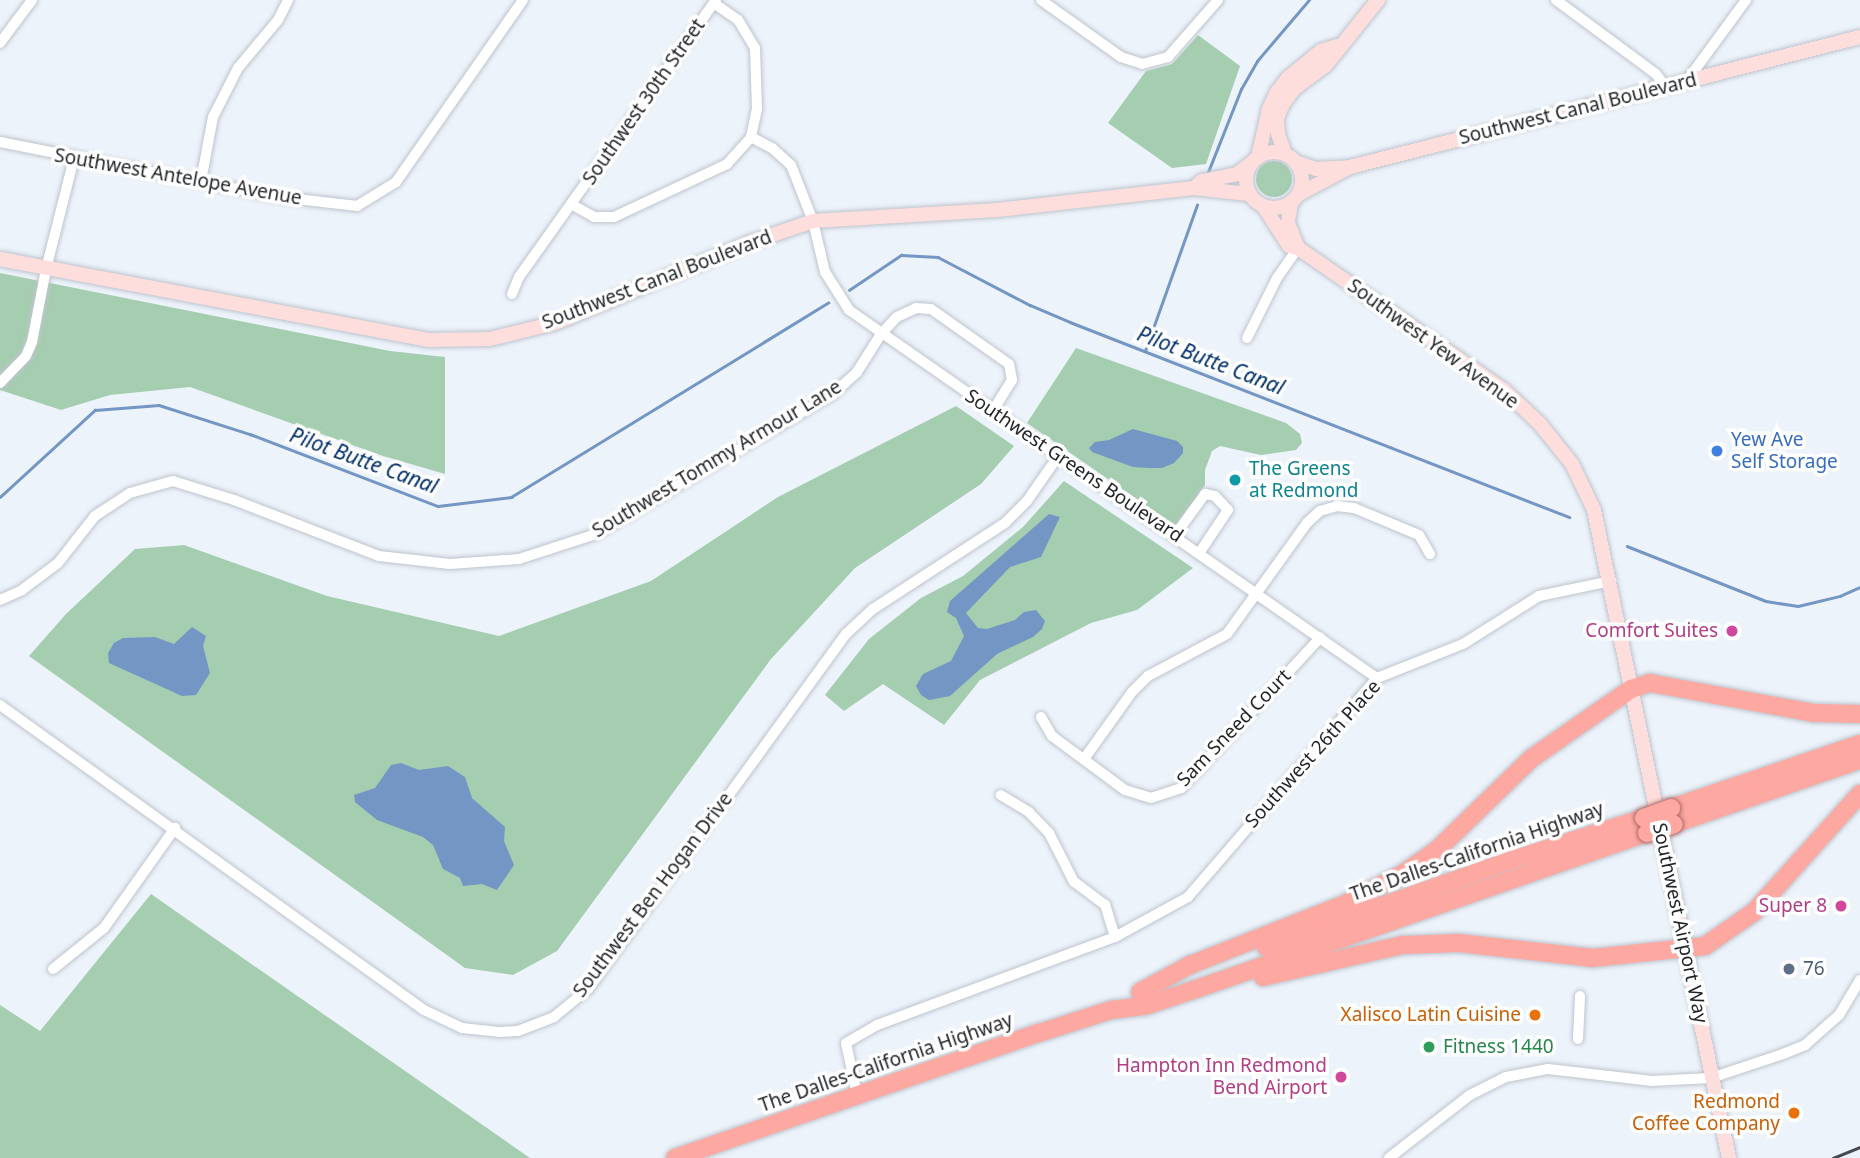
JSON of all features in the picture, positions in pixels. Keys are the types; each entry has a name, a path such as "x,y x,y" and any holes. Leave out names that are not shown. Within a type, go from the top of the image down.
{"highway":[{"path":"1140,992 1190,965 1347,903 1404,873 1438,849 1532,758 1631,689 1650,683 1813,713 1860,714"},
{"name":"The Dalles-California Highway","path":"675,1158 1111,1010 1145,1006 1196,989 1645,826 1860,744"},
{"name":"The Dalles-California Highway","path":"1672,816 1860,760"},
{"path":"1196,989 1240,984 1342,957 1403,945 1459,943 1593,958 1705,946 1754,912 1860,794"},
{"name":"The Dalles-California Highway","path":"1111,1010 1140,992 1512,860 1645,826"}],"main road":[{"path":"1298,248 1288,223 1302,177 1278,134 1277,118 1294,89 1325,66 1337,46 1378,0"},
{"name":"Southwest Canal Boulevard","path":"1290,158 1308,168 1350,167 1860,37"},
{"path":"1337,46 1321,51 1288,78 1277,92 1269,109 1255,160 1246,175 1249,194 1264,207 1280,208 1350,167"},
{"path":"1255,160 1271,152 1290,158"},
{"name":"Southwest Canal Boulevard","path":"1194,188 1202,181 1237,174 1255,160"},
{"name":"Southwest Canal Boulevard","path":"0,259 430,340 490,339 555,323 752,242 813,221 982,212 1194,188 1249,194"},
{"name":"Southwest Yew Avenue","path":"1264,207 1289,246 1298,248 1504,390 1540,424 1572,464 1594,510 1611,580 1631,689"},
{"name":"Southwest Airport Way","path":"1631,689 1729,1158"}],"street":[{"path":"0,43 32,0"},
{"path":"201,181 213,117 238,68 278,20 288,0"},
{"name":"Southwest Antelope Avenue","path":"0,142 74,159 279,197 357,206 396,183 523,0"},
{"path":"1041,0 1121,57 1142,64 1168,57 1218,0"},
{"path":"1556,0 1656,74 1665,86"},
{"path":"1686,82 1746,0"},
{"path":"571,204 594,217 614,217 727,164 751,137 757,109 755,48 738,20 715,1"},
{"name":"Southwest 30th Street","path":"512,294 519,277 715,1"},
{"name":"Southwest Greens Boulevard","path":"751,137 772,148 792,165 813,221 825,272 849,310 1377,678"},
{"path":"0,383 26,356 32,342 46,269 74,159"},
{"path":"1247,338 1277,278 1298,248"},
{"name":"Southwest Tommy Armour Lane","path":"0,600 22,590 58,563 95,516 130,493 173,481 234,500 379,556 450,564 519,559 596,534 834,393 857,372 881,334 903,312 916,308 931,309 1011,368 1012,380 993,410"},
{"name":"Southwest Ben Hogan Drive","path":"0,705 443,1021 471,1030 499,1032 538,1025 554,1017 588,989 846,634 873,609 1005,523 1027,501 1059,455"},
{"path":"1175,535 1205,494 1215,496 1228,510 1199,552"},
{"path":"1084,760 1132,692 1169,663 1227,634 1312,517 1330,506 1354,508 1419,535 1430,554"},
{"name":"Southwest 26th Place","path":"857,1095 846,1043 877,1025 1115,937 1188,897 1377,678 1462,644 1539,596 1611,580"},
{"name":"Sam Sneed Court","path":"1041,717 1052,736 1084,760 1125,790 1151,798 1181,788 1320,638"},
{"path":"1001,795 1029,813 1049,832 1074,881 1104,905 1115,937"},
{"path":"53,969 104,928 175,828"},
{"path":"1389,1158 1470,1095 1506,1077 1548,1069 1652,1081 1711,1079 1805,1045 1839,1015 1860,980"},
{"path":"1578,1039 1580,996"}],"green space":[{"path":"1198,35 1240,66 1206,164 1172,168 1108,123 1146,71 1172,64"},
{"path":"1274,161 1286,167 1292,179 1286,191 1274,197 1262,191 1256,179 1262,167"},
{"path":"0,273 390,351 445,357 445,474 383,456 190,387 110,395 61,410 0,390"},
{"name":"The Greens at Redmond","path":"1076,348 1286,423 1300,434 1302,443 1296,450 1261,455 1220,446 1212,451 1205,470 1205,485 1176,526 1027,423"},
{"path":"956,406 1014,446 981,484 855,568 771,659 557,951 513,975 465,968 29,656 66,614 135,549 184,545 327,596 499,636 651,581 778,497"},
{"path":"1064,481 1193,568 1137,610 1091,623 980,680 944,725 883,684 844,711 825,695 869,639 921,598 963,576 1023,527"},
{"path":"151,894 530,1158 0,1158 0,1005 40,1031"}],"water":[{"path":"1133,429 1177,441 1183,447 1183,453 1174,463 1162,468 1149,468 1133,467 1092,452 1089,448 1095,442 1109,440"},
{"path":"1049,514 1060,517 1041,557 1010,567 966,613 978,628 987,629 1015,620 1024,612 1036,610 1045,621 1042,629 1033,637 997,654 950,696 929,700 921,695 916,686 923,674 951,661 964,636 956,618 947,612 950,601"},
{"path":"192,627 206,636 203,646 210,673 196,695 182,696 109,663 108,653 114,643 123,638 155,637 174,644"},
{"path":"401,763 419,770 448,766 465,777 472,798 505,827 504,841 514,865 497,890 482,884 463,886 460,878 443,869 433,845 423,837 377,820 355,802 354,795 375,788 391,765"}],"waterway":[{"path":"1208,172 1241,89 1257,61 1309,0"},
{"path":"1145,351 1197,205"},
{"name":"Pilot Butte Canal","path":"849,290 901,255 938,257 1030,305 1070,322 1569,517"},
{"name":"Pilot Butte Canal","path":"0,497 95,410 159,405 250,434 438,506 511,497 828,303"},
{"name":"Pilot Butte Canal","path":"1627,546 1766,601 1798,606 1840,596 1860,587"}],"railway":[{"path":"1833,1158 1860,1147"}],"place":[{"name":"Yew Ave Self Storage","path":"1717,451"},
{"name":"The Greens at Redmond","path":"1235,480"},
{"name":"Comfort Suites","path":"1732,631"},
{"name":"Super 8","path":"1841,906"},
{"name":"76","path":"1789,969"},
{"name":"Xalisco Latin Cuisine","path":"1535,1015"},
{"name":"Fitness 1440","path":"1429,1047"},
{"name":"Hampton Inn Redmond Bend Airport","path":"1341,1077"},
{"name":"Redmond Coffee Company","path":"1794,1113"}]}
